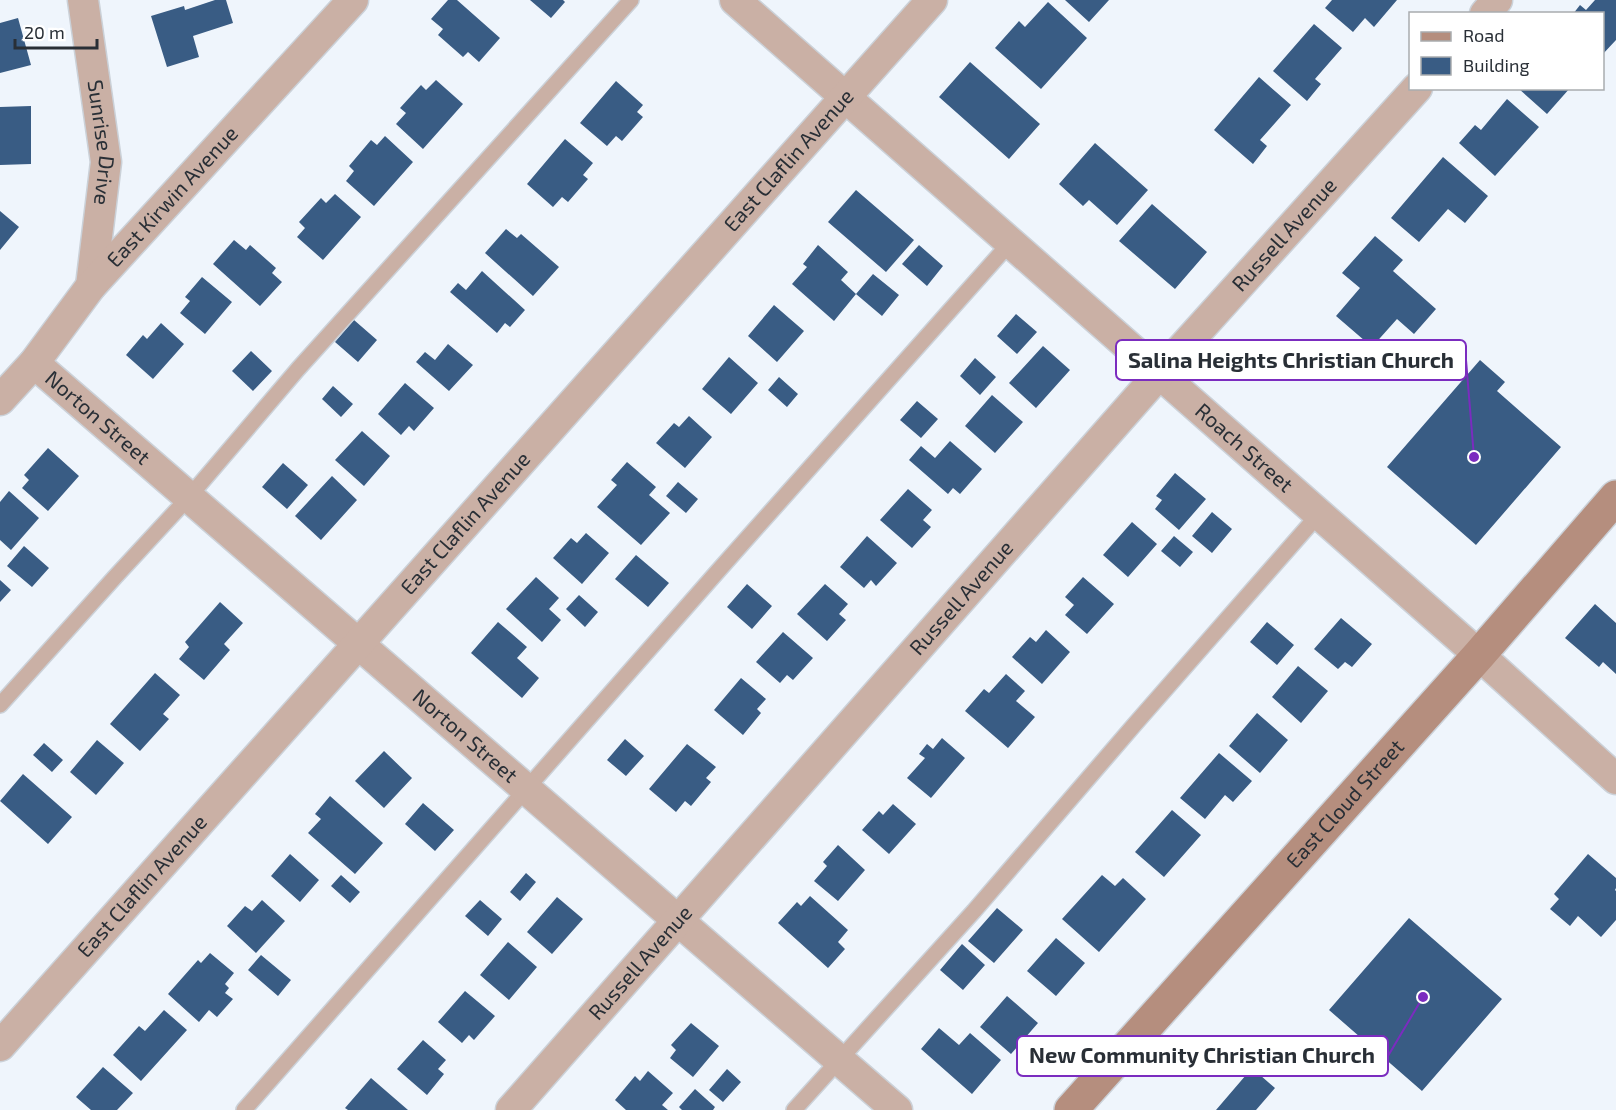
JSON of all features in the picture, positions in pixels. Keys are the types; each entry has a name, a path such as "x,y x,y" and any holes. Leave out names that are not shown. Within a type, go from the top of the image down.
{"main road":[{"name":"East Cloud Street","path":"1071,1110 1479,655 1616,497"}],"street":[{"name":"Sunrise Drive","path":"83,0 106,162 91,285"},
{"name":"East Kirwin Avenue","path":"0,400 34,363 91,285 353,0"},
{"name":"Roach Street","path":"735,0 1616,778"},
{"name":"East Claflin Avenue","path":"0,1046 932,0"},
{"path":"1487,12 1497,0"},
{"name":"Russell Avenue","path":"511,1110 1160,374 1415,90"},
{"name":"Norton Street","path":"34,363 897,1110"}],"lane":[{"path":"0,705 189,497 298,369 631,0"},
{"path":"244,1110 1010,243"},
{"path":"794,1110 974,911 1319,514"}],"building":[{"path":"215,0 226,0 233,23 193,36 199,57 167,67 151,16 184,6 185,10"},
{"path":"448,0 457,0 500,38 479,62 468,52 463,57 438,35 443,29 431,19"},
{"path":"530,0 563,0 565,2 551,18"},
{"path":"1065,0 1109,0 1089,22"},
{"path":"1332,0 1397,0 1374,27 1365,18 1353,32 1325,8"},
{"path":"1595,0 1616,0 1616,40 1604,53 1604,12 1575,12 1580,5 1586,10"},
{"path":"1048,2 1087,38 1041,89 995,48 1019,21 1025,27"},
{"path":"18,18 31,65 0,73 0,23"},
{"path":"1314,24 1342,48 1315,79 1321,84 1307,101 1273,71"},
{"path":"970,62 1040,124 1009,159 939,97"},
{"path":"1259,77 1291,105 1260,140 1267,146 1253,164 1214,130"},
{"path":"436,80 463,104 423,149 396,124 406,113 400,108 421,85 426,90"},
{"path":"616,81 643,105 637,112 643,117 622,141 616,136 607,146 580,123"},
{"path":"1520,90 1568,90 1547,114"},
{"path":"1507,99 1539,127 1495,176 1459,143 1475,125 1481,130"},
{"path":"31,106 31,164 0,165 0,107"},
{"path":"385,136 413,162 374,206 346,181 354,171 349,166 371,140 377,145"},
{"path":"565,139 593,163 583,175 588,179 568,202 562,197 553,207 527,184"},
{"path":"1095,143 1148,190 1117,225 1089,200 1083,206 1059,184"},
{"path":"1443,157 1488,196 1465,223 1448,209 1419,242 1391,218"},
{"path":"856,190 914,240 886,272 828,222"},
{"path":"335,194 361,217 323,260 297,237 305,228 299,222 321,198 326,203"},
{"path":"1152,204 1207,252 1175,289 1119,241"},
{"path":"0,211 19,227 0,250"},
{"path":"506,229 517,238 521,234 559,267 533,296 485,253"},
{"path":"1375,236 1403,260 1393,271 1436,309 1414,334 1397,319 1372,347 1336,316 1360,288 1342,273"},
{"path":"234,240 246,250 250,245 276,268 272,273 282,282 260,306 213,264"},
{"path":"818,245 848,272 841,280 856,294 834,321 792,284 807,267 803,264"},
{"path":"919,245 943,266 927,286 902,264"},
{"path":"482,271 525,310 510,327 505,323 497,333 450,292 458,283 466,290"},
{"path":"873,274 899,295 882,316 856,294"},
{"path":"202,277 232,302 205,334 180,313 190,301 185,297"},
{"path":"774,305 804,331 777,362 748,336"},
{"path":"1016,314 1037,332 1017,354 997,336"},
{"path":"354,320 377,340 358,362 335,342"},
{"path":"161,323 184,344 153,379 126,355 143,335 147,339"},
{"path":"448,344 473,365 449,391 416,362 425,352 435,360"},
{"path":"1043,346 1070,370 1036,408 1009,383"},
{"path":"251,351 272,371 253,391 232,371"},
{"path":"729,357 758,383 731,414 702,389"},
{"path":"975,358 996,377 980,395 960,376"},
{"path":"1480,360 1505,382 1497,391 1561,447 1476,545 1387,467"},
{"path":"779,377 798,394 787,407 768,390"},
{"path":"405,383 434,408 414,431 409,426 401,435 378,414"},
{"path":"333,386 353,404 341,417 322,399"},
{"path":"992,395 1023,422 995,453 965,426"},
{"path":"917,401 938,419 921,438 900,420"},
{"path":"689,416 712,437 685,468 656,443 674,423 679,427"},
{"path":"362,431 390,456 364,486 335,460"},
{"path":"950,441 982,469 960,494 953,488 948,494 909,460 921,446 935,458"},
{"path":"48,448 79,476 48,511 22,488 29,480 24,475"},
{"path":"627,462 656,487 649,495 670,513 641,545 597,507 617,485 611,480"},
{"path":"283,463 308,485 287,509 262,487"},
{"path":"1175,473 1206,499 1179,530 1155,509 1162,500 1156,496"},
{"path":"332,476 357,500 321,540 295,516"},
{"path":"678,482 698,499 686,513 666,496"},
{"path":"908,489 932,510 923,520 931,527 912,548 880,520"},
{"path":"9,491 39,518 11,550 0,540 0,502"},
{"path":"1212,512 1232,529 1212,553 1192,536"},
{"path":"1132,522 1157,544 1128,577 1103,555"},
{"path":"586,533 609,553 582,584 553,558 571,538 577,543"},
{"path":"867,536 897,563 876,586 871,580 864,588 840,567"},
{"path":"1174,536 1193,552 1180,567 1161,551"},
{"path":"24,546 49,568 32,587 7,566"},
{"path":"636,555 669,583 648,607 615,579"},
{"path":"536,577 559,598 549,609 561,620 542,642 506,609"},
{"path":"1083,577 1114,604 1087,634 1065,615 1074,605 1065,597"},
{"path":"0,580 11,590 0,602"},
{"path":"747,584 772,606 752,629 727,607"},
{"path":"825,584 848,604 839,614 846,620 827,641 797,614"},
{"path":"579,595 598,612 585,627 566,609"},
{"path":"220,602 243,623 224,644 230,650 204,680 179,659 189,647 185,642"},
{"path":"1595,604 1616,623 1616,674 1603,662 1599,667 1565,638"},
{"path":"1341,618 1372,644 1352,667 1345,662 1338,669 1314,649"},
{"path":"498,622 527,647 517,658 539,678 522,698 471,653"},
{"path":"1267,622 1294,645 1277,665 1250,642"},
{"path":"1046,630 1070,652 1042,684 1012,657 1030,637 1036,642"},
{"path":"783,632 813,658 793,680 787,675 780,683 756,662"},
{"path":"1298,666 1328,691 1301,723 1272,697"},
{"path":"155,673 180,695 163,714 169,719 140,751 110,724"},
{"path":"1006,674 1025,691 1016,701 1035,717 1008,748 965,711 984,689 989,693"},
{"path":"741,678 766,699 757,709 761,713 743,735 714,710"},
{"path":"1257,713 1288,740 1260,773 1229,746"},
{"path":"942,738 965,758 931,798 907,778 925,758 919,754 927,744 933,749"},
{"path":"625,739 644,756 626,776 607,760"},
{"path":"97,740 124,763 96,795 70,772"},
{"path":"44,743 63,760 52,772 33,755"},
{"path":"687,744 716,767 706,778 711,782 691,806 685,801 676,812 649,789"},
{"path":"384,751 412,778 384,808 355,781"},
{"path":"1219,753 1252,781 1233,802 1225,795 1205,819 1180,798"},
{"path":"23,774 72,817 48,844 0,801"},
{"path":"330,796 383,843 355,874 308,833 321,819 315,814"},
{"path":"423,803 454,830 435,851 405,824"},
{"path":"893,804 916,824 889,854 862,830 879,811 883,815"},
{"path":"1172,810 1201,835 1164,877 1135,852"},
{"path":"838,845 865,870 838,901 814,881 827,866 823,862"},
{"path":"290,854 319,880 300,902 271,876"},
{"path":"1588,854 1616,878 1616,920 1601,937 1578,916 1570,926 1550,909 1559,899 1554,894"},
{"path":"526,873 536,882 520,901 510,892"},
{"path":"341,875 360,892 350,903 331,886"},
{"path":"1102,875 1115,886 1123,878 1146,899 1099,952 1062,919"},
{"path":"810,896 848,930 838,942 845,949 828,968 778,923 797,902 801,906"},
{"path":"557,897 583,919 552,954 527,932"},
{"path":"262,900 285,921 256,953 227,926 245,906 252,911"},
{"path":"480,900 502,919 488,936 465,916"},
{"path":"997,908 1023,930 994,963 968,941"},
{"path":"1409,918 1502,999 1422,1091 1329,1010"},
{"path":"1056,938 1085,963 1056,996 1027,971"},
{"path":"508,942 537,967 509,1000 480,975"},
{"path":"962,944 985,965 963,990 940,970"},
{"path":"210,953 234,973 225,984 229,988 225,993 233,999 217,1017 209,1010 199,1022 168,994 198,960 201,963"},
{"path":"261,955 291,980 278,996 248,970"},
{"path":"465,991 495,1016 474,1040 469,1035 462,1043 438,1022"},
{"path":"1007,996 1038,1023 1011,1054 980,1027"},
{"path":"164,1010 187,1030 141,1081 113,1055 139,1026 145,1031"},
{"path":"691,1023 719,1046 693,1077 670,1058 676,1050 671,1045"},
{"path":"939,1028 959,1045 970,1033 1001,1060 972,1094 921,1049"},
{"path":"423,1040 446,1060 438,1069 444,1074 427,1095 397,1069"},
{"path":"103,1067 133,1093 117,1110 91,1110 76,1097"},
{"path":"1252,1068 1275,1088 1256,1110 1216,1110"},
{"path":"727,1069 741,1082 723,1102 709,1090"},
{"path":"648,1071 673,1093 662,1105 668,1110 626,1110 615,1100 635,1076 640,1081"},
{"path":"371,1078 408,1110 348,1110 345,1108"},
{"path":"695,1089 715,1107 713,1110 682,1110 679,1107"}],"place":[{"name":"Salina Heights Christian Church","path":"1474,457"},
{"name":"New Community Christian Church","path":"1423,997"}]}
